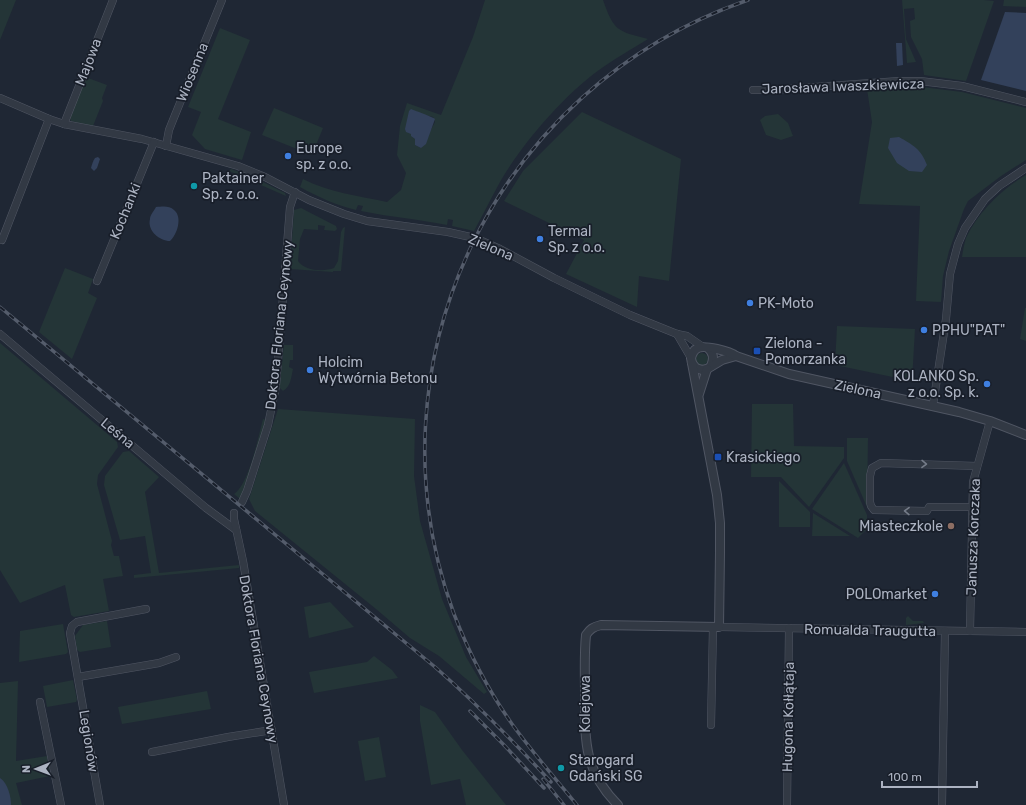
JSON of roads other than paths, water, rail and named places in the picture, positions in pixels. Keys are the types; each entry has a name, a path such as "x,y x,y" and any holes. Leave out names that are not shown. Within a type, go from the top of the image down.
{"street":[{"name":"Majowa","path":"64,124 113,0"},
{"name":"Wiosenna","path":"166,146 169,130 222,0"},
{"name":"Jarosława Iwaszkiewicza","path":"753,90 920,81 962,86 1026,102"},
{"path":"0,99 64,124 154,142 250,170 295,192"},
{"path":"2,240 49,119"},
{"name":"Kochanki","path":"97,281 154,142"},
{"path":"933,405 946,319 950,274 958,244 965,228 985,199 999,186 1026,168"},
{"name":"Zielona","path":"295,192 327,208 367,221 436,230 475,238 500,249 554,278 630,315 677,334 687,336 705,348 730,352 736,356 789,374 933,405 990,421 1026,435"},
{"name":"Doktora Floriana Ceynowy","path":"242,502 247,491 268,425 276,386 290,207 295,192"},
{"name":"Leśna","path":"0,334 206,508 236,530"},
{"path":"677,334 696,368 702,370 736,356"},
{"path":"699,394 709,367 714,360 712,353 705,348 697,348 692,352 691,361 699,394 717,495 720,524 711,725"},
{"name":"Janusza Korczaka","path":"970,631 973,482 990,421"},
{"path":"972,507 930,507 927,511 874,510 870,502 870,476 872,468 881,463 977,466"},
{"name":"Doktora Floriana Ceynowy","path":"234,513 284,805"},
{"name":"Legionów","path":"100,805 70,633 72,626 77,622 146,609"},
{"name":"Romualda Traugutta","path":"601,625 1026,632"},
{"name":"Kolejowa","path":"601,625 589,630 586,635 585,738 589,759 594,772 610,797 618,805"},
{"name":"Hugona Kołłątaja","path":"787,805 789,628"},
{"path":"942,805 945,631"},
{"path":"78,677 158,662 176,657"},
{"path":"40,702 61,805"},
{"path":"152,752 272,730"}],"water":[{"path":"1005,12 1026,13 1026,91 981,80"},
{"path":"896,43 902,43 903,65 897,66"},
{"path":"411,109 435,119 426,144 421,148 415,145 415,139 411,136 411,134 406,132 405,129 409,111"},
{"path":"899,137 912,145 922,155 927,165 922,172 909,171 897,163 888,148 890,138"},
{"path":"98,157 100,159 97,168 94,171 91,168 93,161"},
{"path":"156,207 170,207 177,213 179,221 177,230 170,241 166,241 158,237 150,228 151,214"},
{"path":"0,778 5,783 10,794 11,805 0,805"}],"railway":[{"path":"577,805 528,745 503,711 480,671 454,614 430,519 426,424 440,332 472,246 520,166 582,97 659,41 748,0"},
{"path":"0,307 435,667 494,723 551,782"},
{"path":"470,711 544,788"},
{"path":"543,779 564,805"}],"place":[{"name":"Europe sp. z o.o.","path":"288,156"},
{"name":"Paktainer Sp. z o.o.","path":"194,186"},
{"name":"Termal Sp. z o.o.","path":"540,239"},
{"name":"PK-Moto","path":"750,303"},
{"name":"PPHU\"PAT\"","path":"924,330"},
{"name":"Zielona - Pomorzanka","path":"757,351"},
{"name":"Holcim Wytwórnia Betonu","path":"310,370"},
{"name":"KOLANKO Sp. z o.o. Sp. k.","path":"987,384"},
{"name":"Krasickiego","path":"718,457"},
{"name":"Miasteczkole","path":"951,526"},
{"name":"POLOmarket","path":"935,594"},
{"name":"Starogard Gdański SG","path":"561,768"}]}
